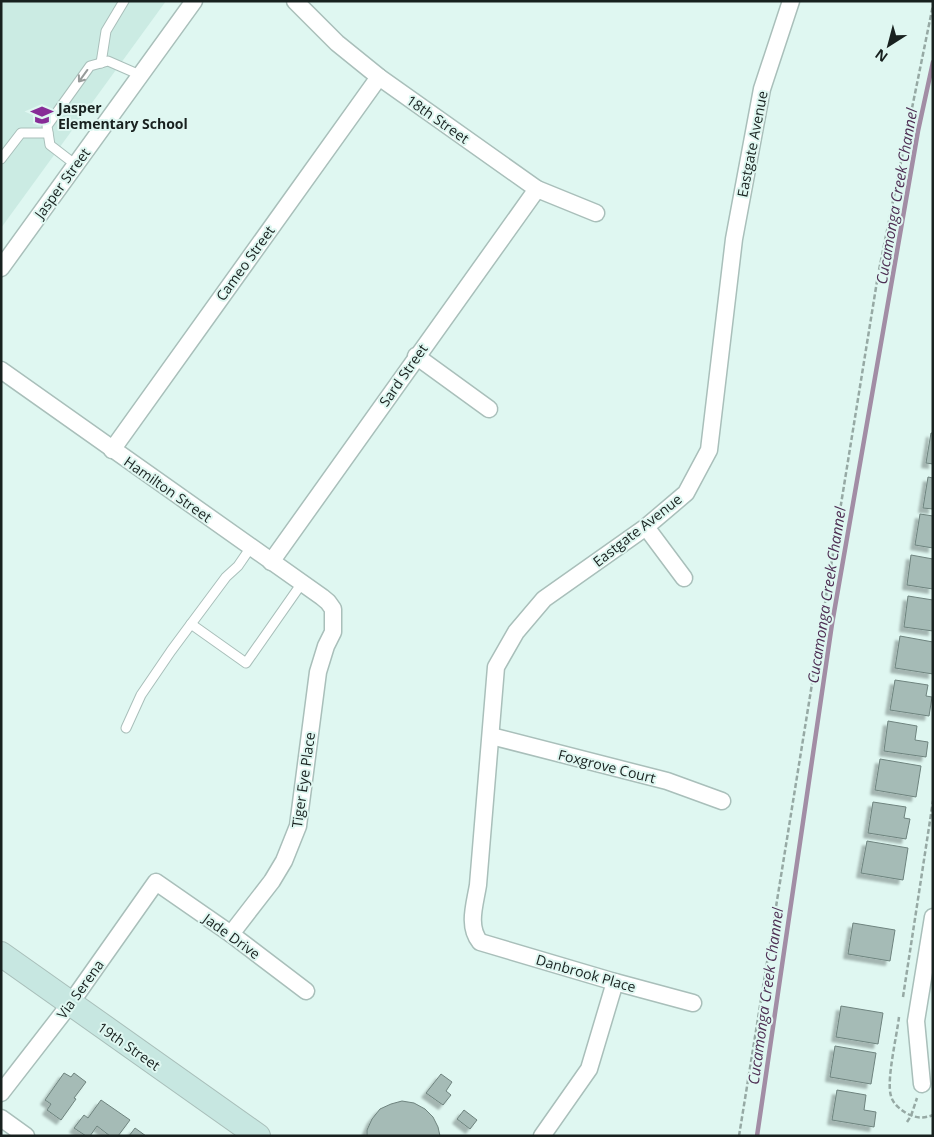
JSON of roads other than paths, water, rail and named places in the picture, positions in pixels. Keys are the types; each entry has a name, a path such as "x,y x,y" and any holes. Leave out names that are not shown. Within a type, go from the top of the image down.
{"main road":[{"name":"19th Street","path":"1,954 258,1136"}],"street":[{"name":"Jasper Street","path":"1,268 194,1"},
{"name":"18th Street","path":"294,1 337,43 379,77 537,189 596,213"},
{"name":"Eastgate Avenue","path":"480,942 473,934 472,918 478,885 496,667 516,632 544,599 646,527 686,493 709,450 734,239 762,89 791,1"},
{"name":"Cameo Street","path":"112,450 379,77"},
{"name":"Sard Street","path":"272,562 416,356 537,189"},
{"path":"416,356 489,409"},
{"name":"Hamilton Street","path":"1,370 302,583 328,602 333,610"},
{"path":"646,527 684,578"},
{"name":"Tiger Eye Place","path":"231,934 272,881 284,861 298,826 318,672 326,646 333,632 333,610"},
{"name":"Foxgrove Court","path":"491,736 667,781 722,802"},
{"name":"Jade Drive","path":"156,882 231,934 306,991"},
{"name":"Via Serena","path":"1,1093 70,1004 156,882"},
{"path":"922,1084 916,1021 933,917"},
{"name":"Danbrook Place","path":"480,942 693,1004"},
{"path":"542,1136 589,1070 615,982"},
{"path":"1,1118 26,1136"}],"lane":[{"path":"101,63 106,31 124,1"},
{"path":"76,165 50,145 47,126 90,66 108,61 140,76"},
{"path":"1,159 21,133 48,133"},
{"path":"126,728 141,695 191,624 251,547"},
{"path":"191,624 246,663 302,583"}],"waterway":[{"name":"Cucamonga Creek Channel","path":"757,1136 832,624 918,131 933,62"}],"place":[{"name":"Jasper Elementary School","path":"42,115"}]}
